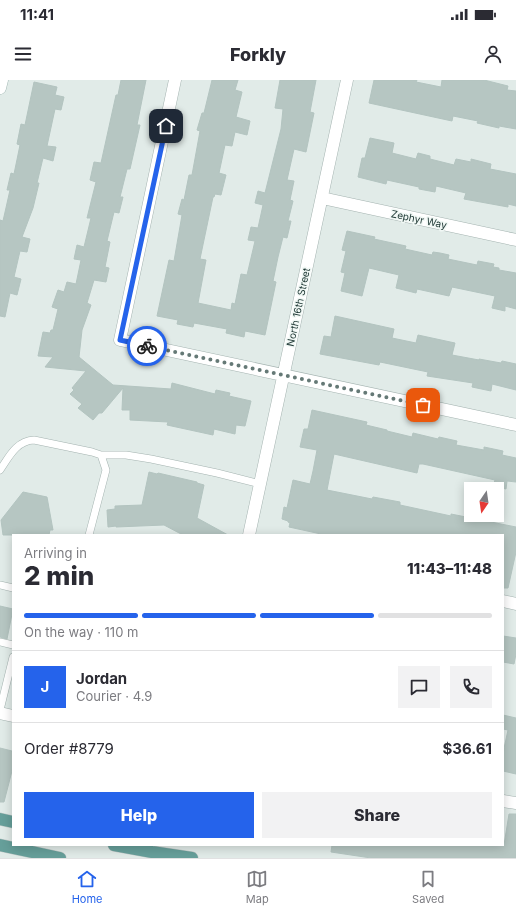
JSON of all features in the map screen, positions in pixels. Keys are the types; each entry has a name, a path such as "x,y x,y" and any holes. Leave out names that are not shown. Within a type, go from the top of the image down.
{"main road":[{"path":"0,819 12,822"},
{"path":"0,845 60,858"},
{"path":"119,846 192,858"}],"street":[{"path":"0,88 2,80"},
{"path":"176,80 120,340 516,425"},
{"name":"North 16th Street","path":"249,534 347,80"},
{"name":"Zephyr Way","path":"322,198 516,240"},
{"path":"504,601 516,604"},
{"path":"0,711 12,716"},
{"path":"504,801 516,803"}],"lane":[{"path":"0,470 13,450 26,440 34,440 85,450 101,456 126,454 217,473 260,484"},
{"path":"89,534 106,470 101,456"},
{"path":"0,585 12,588"},
{"path":"0,642 12,645"},
{"path":"0,711 12,661"}],"building":[{"path":"121,80 146,80 137,125 140,125 130,169 127,169 120,197 123,197 119,213 114,212 107,241 110,242 105,267 109,268 106,282 94,280 87,303 91,305 82,330 79,357 113,385 171,389 172,383 215,394 216,390 230,393 229,396 251,401 245,426 236,425 235,434 214,429 213,435 167,425 168,422 130,420 130,410 122,410 123,388 102,413 99,413 93,420 78,408 82,404 70,394 74,390 72,388 86,371 45,367 53,357 38,356 43,332 50,333 51,330 53,330 58,309 52,307 58,290 64,292 67,282 76,284 81,260 74,259 77,245 84,247 91,218 87,218 96,182 90,180 94,162 101,163 116,95 118,95"},
{"path":"212,80 238,80 235,90 242,92 236,117 250,121 247,135 235,132 232,146 225,145 219,173 226,175 221,195 215,194 213,197 200,259 206,260 198,303 231,310 232,303 235,304 241,274 247,275 255,241 248,240 251,227 258,228 263,205 255,203 258,191 265,193 281,129 283,109 275,108 280,80 316,80 310,112 314,113 306,152 294,149 287,180 294,181 290,200 293,201 288,221 291,221 287,238 283,237 278,257 273,281 276,282 265,335 245,331 244,337 226,333 227,329 194,323 193,327 177,324 178,320 157,316 169,260 174,261 182,215 178,214 182,199 184,200 189,175 192,175 200,131 197,130 202,113 204,113"},
{"path":"374,80 417,80 416,82 441,87 442,80 484,80 508,86 507,90 516,91 516,129 499,126 499,128 477,123 478,121 453,116 452,121 369,103"},
{"path":"34,82 57,87 55,95 64,97 61,110 55,109 47,146 56,147 53,161 43,158 33,208 22,237 30,239 27,252 20,251 14,277 21,279 17,295 10,293 5,317 0,316 0,220 3,221 10,190 7,190 11,173 14,174 20,145 17,144 21,124 25,125"},
{"path":"370,138 394,143 392,153 416,159 418,153 430,156 430,159 454,165 456,159 471,162 471,159 491,164 490,169 516,174 516,206 508,204 508,207 464,199 466,193 436,186 435,192 387,180 386,184 358,177 362,158 365,158"},
{"path":"347,231 406,246 405,249 432,255 433,252 449,255 448,259 477,265 478,261 494,264 493,267 499,268 499,270 516,273 516,309 505,306 505,311 492,308 495,296 452,287 449,296 417,289 416,293 396,288 399,275 369,268 362,296 341,291 345,273 341,272 346,251 342,250"},
{"path":"335,316 394,329 392,338 416,343 418,335 455,343 452,355 516,364 516,390 492,384 491,391 472,387 473,383 427,376 428,372 380,362 379,365 320,354 324,336 331,337"},
{"path":"312,410 367,422 366,425 412,437 413,433 438,439 439,437 457,441 456,445 484,450 484,447 503,451 502,455 516,458 516,482 507,481 506,489 504,489 504,482 494,482 495,480 423,464 419,464 417,473 334,454 327,490 372,499 373,497 400,502 400,505 451,516 451,514 464,517 464,522 491,522 516,527 516,552 508,588 504,588 504,534 321,534 289,527 290,523 282,519 284,507 287,508 293,480 310,484 317,450 300,447 304,429 308,429"},
{"path":"149,472 197,482 204,485 197,518 226,534 181,534 164,525 108,527 107,510 115,509 115,506 142,505"},
{"path":"23,492 47,497 53,530 50,530 49,534 3,535 1,520"},
{"path":"0,606 12,609 12,614 7,639 0,637"},
{"path":"504,636 516,638 516,654 514,664 504,662"},
{"path":"504,715 516,718 516,774 504,771 504,748 508,730 504,729"},
{"path":"0,748 12,751 12,771 4,802 0,802"},
{"path":"509,814 516,814 516,858 371,858 331,852 332,846 504,845"}],"way so far":[{"path":"147,346 423,405"}],"route":[{"path":"147,346 120,340 166,126"}]}
